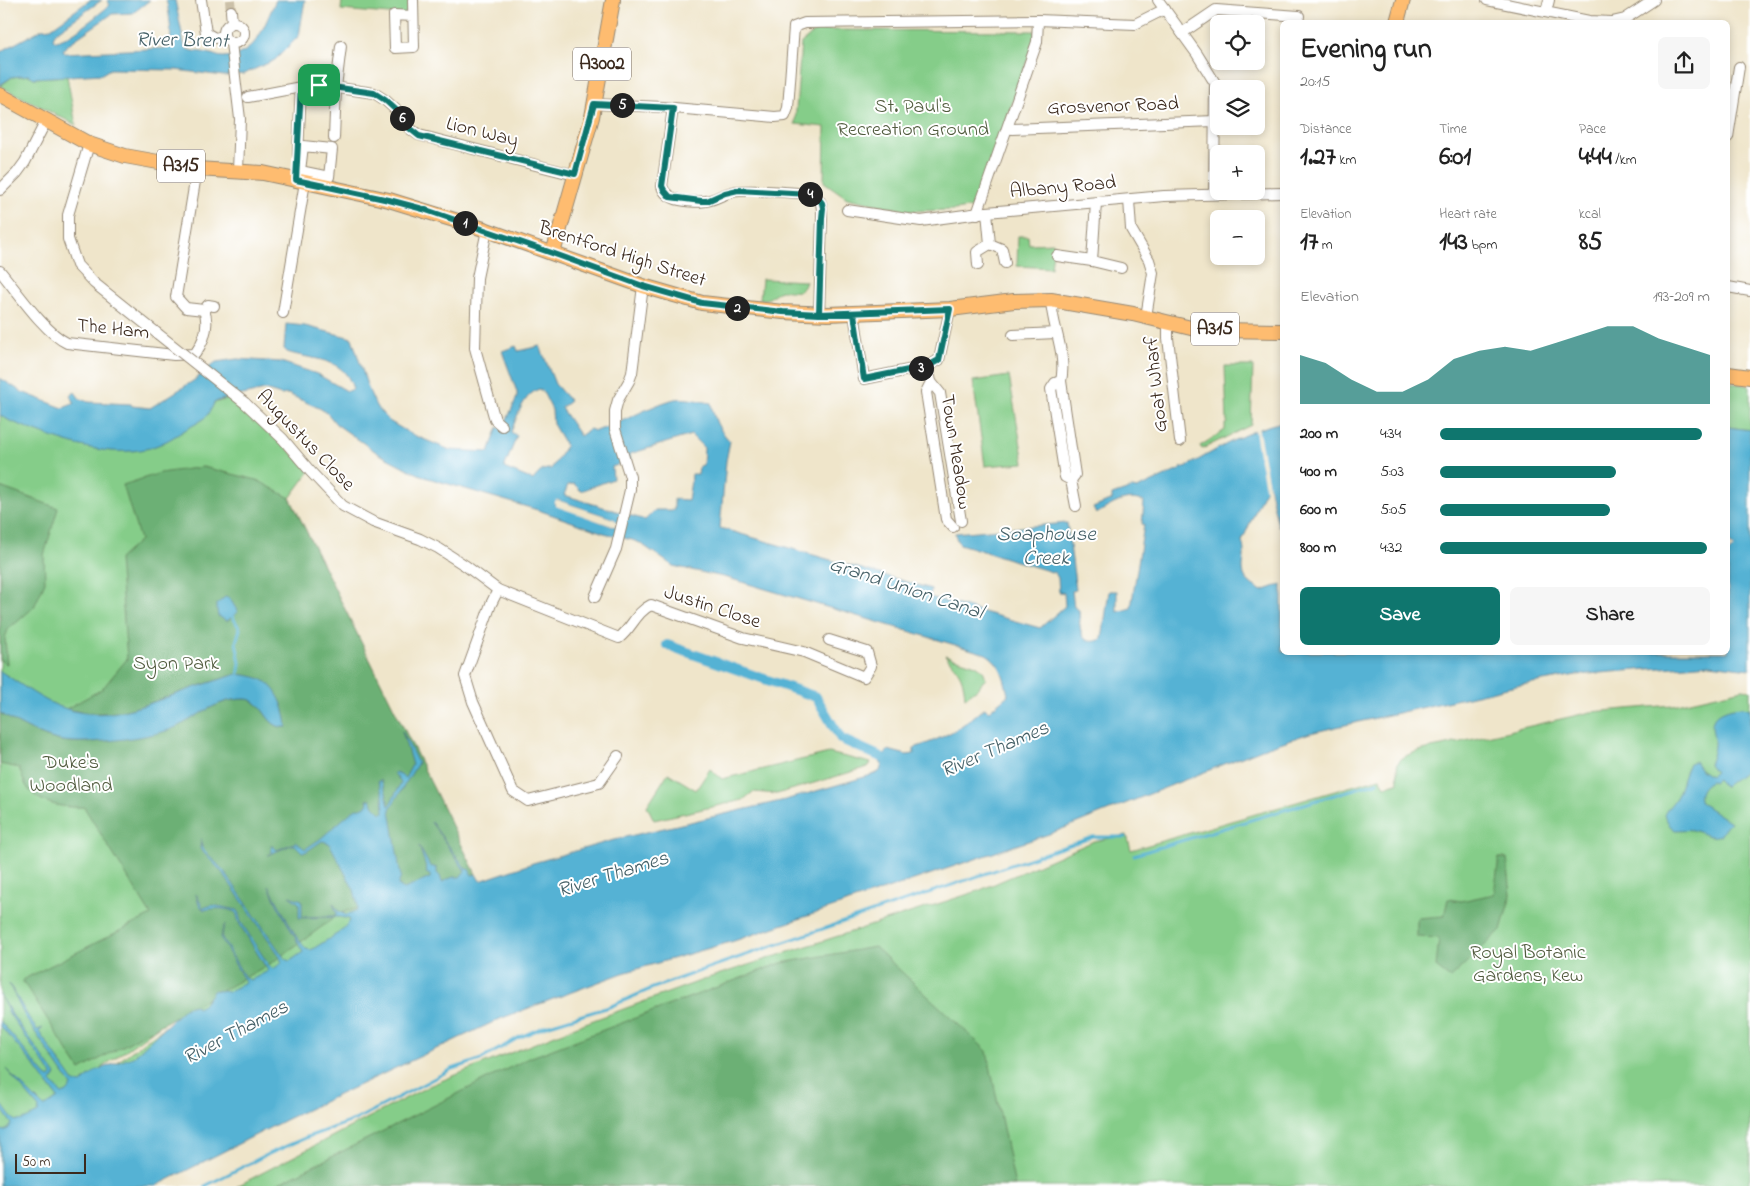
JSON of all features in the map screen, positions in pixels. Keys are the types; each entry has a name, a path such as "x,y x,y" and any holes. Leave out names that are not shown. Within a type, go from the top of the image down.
{"main road":[{"name":"A3002","path":"552,253 594,104 613,0"},
{"path":"1398,20 1403,0"},
{"name":"Brentford High Street","path":"0,95 89,144 125,156 197,169 263,173 398,202 487,230 643,286 702,303 783,312 854,314 950,309 1014,301 1050,300 1146,317 1191,328 1280,331"},
{"path":"1730,374 1750,377"}],"street":[{"path":"201,0 206,33 229,44 241,41 244,35 241,26 232,23"},
{"path":"413,0 413,16"},
{"path":"1158,0 1213,80"},
{"path":"1487,0 1584,20"},
{"path":"1546,12 1549,0"},
{"path":"1621,20 1654,0"},
{"path":"594,104 673,108 775,117 785,116 787,113 794,27 799,24 824,22 1038,20 1135,24 1164,10"},
{"path":"1182,33 1216,10 1299,16 1298,20"},
{"path":"231,12 232,23"},
{"path":"990,244 982,213 1037,42 1038,20"},
{"path":"232,23 226,27 236,80 240,119 238,171"},
{"path":"334,138 336,87 341,46"},
{"path":"1730,123 1739,66"},
{"name":"Lion Way","path":"248,97 319,85 374,93 396,110 409,128 419,136 575,174"},
{"path":"283,313 301,181 301,87"},
{"path":"673,108 662,186 667,195 673,198 707,201 725,193 738,190 802,193 815,196 822,203 819,314"},
{"name":"Grosvenor Road","path":"1012,129 1210,120"},
{"path":"0,190 25,162 46,121"},
{"name":"Augustus Close","path":"89,144 68,215 68,239 76,265 94,283 245,403 283,439 310,472 343,506 373,522 420,539 438,548 498,590"},
{"path":"197,169 176,297 186,308 205,314 208,306 214,306"},
{"name":"Albany Road","path":"1265,193 1280,193"},
{"name":"Albany Road","path":"847,210 921,221 982,213 1164,196 1210,194"},
{"path":"1129,200 1131,229 1149,260 1154,273 1146,317"},
{"path":"1092,261 1096,203"},
{"path":"487,230 477,278 474,348 495,420 502,426"},
{"path":"990,244 1002,249 1005,263"},
{"path":"978,265 977,252 990,244"},
{"path":"1057,256 1092,261 1121,268"},
{"name":"The Ham","path":"0,270 59,340 67,343 174,355 194,354 203,343 205,314"},
{"path":"595,598 616,549 630,490 630,477 614,429 615,411 618,400 632,373 643,286"},
{"path":"1730,287 1750,291"},
{"path":"1050,300 1056,333 1060,341 1062,379 1055,383 1051,389 1065,477 1071,480 1076,506"},
{"path":"854,314 864,379 928,366 939,360 950,309"},
{"name":"Goat Wharf","path":"1168,323 1180,441"},
{"path":"1013,335 1056,333"},
{"name":"Town Meadow","path":"928,366 931,382 940,393 957,524 946,519 926,392 931,382"},
{"path":"498,590 491,604 465,676 473,702 513,791 528,801 599,783 618,756"},
{"name":"Justin Close","path":"498,590 620,638 627,632 642,609 651,605 742,638 804,652 864,677 872,666 867,652 829,640"}],"green space":[{"path":"342,0 413,0 413,16 341,10"},
{"name":"St. Paul's Recreation Ground","path":"817,30 1035,31 1034,41 976,207 954,210 908,211 847,198 824,182 825,127 795,124 801,43"},
{"path":"29,75 34,78 67,76 76,125 0,86 12,77"},
{"path":"1018,236 1028,236 1029,244 1054,243 1051,268 1017,266"},
{"path":"762,279 806,281 801,290 782,291 775,293 769,298 760,299"},
{"path":"1225,366 1253,366 1251,425 1202,449 1200,446 1225,430 1225,424 1227,423"},
{"path":"1009,376 1024,463 985,466 973,381"},
{"path":"1730,382 1750,386 1750,430 1730,427"},
{"name":"Syon Park","path":"234,397 310,471 290,498 479,883 0,1164 0,415 10,421 214,403","holes":["195,1005 198,1008 184,1014 111,1067 83,1081 186,1007"]},
{"name":"Syon Park","path":"203,467 257,480 290,498 476,874 341,913 273,962 80,1070 22,980 151,915 84,807 62,806 40,799 27,788 19,768 0,764 0,713 30,730 54,739 71,742 90,742 167,730 217,705 245,699 257,704 274,724 279,727 286,727 245,675 237,674 125,710 98,713 66,709 102,689 127,659 119,559 140,540 123,485 160,473"},
{"path":"0,487 58,508 44,555 45,582 34,607 9,627 5,638 7,664 0,660"},
{"path":"945,655 976,665 983,670 986,678 978,688 965,698 960,675"},
{"name":"Royal Botanic Gardens, Kew","path":"1743,689 1750,690 1750,1186 237,1186 431,1085 580,1025 711,977 978,891 1094,841 1127,835 1131,850 1380,778 1385,786 1398,783 1398,763 1407,755 1422,750 1591,712 1673,705"},
{"path":"829,753 871,763 868,767 777,794 753,792 743,800 654,820 647,806 668,773 696,790 710,769 722,779"},
{"path":"1499,858 1507,858 1511,895 1501,930 1450,978 1436,967 1439,938 1417,937 1417,918 1444,916 1448,899 1461,901 1494,894"},
{"path":"875,947 987,1051 1015,1186 273,1186 529,1058 781,963"}],"water":[{"name":"River Brent","path":"90,0 102,0 56,32 53,38 55,41 75,32 110,5 107,0 150,0 133,13 112,14 67,45 63,50 65,53 169,48 171,31 166,0 175,0 185,48 221,57 235,55 244,51 258,38 276,0 305,0 299,36 275,60 244,74 224,76 176,70 110,69 102,74 34,78 29,75 12,77 0,85 0,52 42,29 51,28"},
{"path":"286,324 305,326 352,338 368,388 376,406 389,421 411,434 450,450 489,452 498,427 503,429 517,397 517,392 502,351 516,346 518,351 540,346 555,384 570,401 561,408 580,436 590,429 595,431 605,428 671,400 686,399 711,403 717,424 730,441 726,461 720,528 931,589 930,597 1040,628 1065,606 1064,593 1059,592 1058,578 1055,573 960,544 955,533 1067,523 1076,590 1072,591 1074,607 1079,610 1080,628 1084,638 1088,641 1102,639 1109,591 1117,591 1117,612 1131,608 1144,525 1142,524 1144,502 1131,499 1125,500 1113,504 1096,514 1093,508 1112,500 1112,495 1132,488 1137,489 1181,469 1182,466 1184,468 1244,435 1280,423 1280,526 1278,526 1269,485 1242,541 1244,550 1243,569 1246,579 1262,591 1280,585 1280,655 1730,655 1730,551 1734,547 1730,544 1730,427 1750,430 1750,669 1710,664 1576,675 1516,686 1310,733 1262,749 1052,833 734,941 623,973 502,1018 287,1119 156,1186 0,1186 0,1129 4,1131 12,1124 0,1107 0,1102 12,1118 19,1121 38,1113 39,1108 6,1069 44,1107 58,1098 33,1064 0,1026 0,1021 46,1076 50,1078 52,1075 10,1015 0,995 56,1075 51,1082 62,1094 67,1092 72,1086 26,1019 9,984 29,1019 37,1030 43,1028 39,1032 74,1082 80,1084 97,1070 133,1057 186,1007 195,1005 197,1008 203,1005 214,990 228,992 245,982 220,937 225,924 221,936 245,978 251,980 268,971 239,923 236,912 220,909 204,910 199,905 196,894 203,908 212,905 238,910 241,922 270,967 273,969 282,963 279,955 221,871 200,849 201,838 202,848 224,871 285,959 290,961 303,952 269,886 296,936 306,949 311,950 340,932 350,921 349,919 340,917 299,918 299,903 289,896 302,900 302,917 334,916 337,914 333,903 338,911 346,915 357,910 354,890 329,843 322,841 306,852 302,852 295,845 291,845 268,855 272,852 271,845 277,850 296,842 305,849 320,839 356,808 366,806 367,800 371,799 374,806 381,813 384,812 383,795 378,781 381,780 389,806 401,783 394,773 396,772 405,778 412,765 402,731 418,763 390,809 401,877 398,885 404,889 430,878 430,875 426,873 427,870 419,846 430,866 437,868 437,873 442,882 453,877 460,877 465,871 431,822 466,869 469,869 472,875 476,874 480,881 533,863 621,838 785,800 875,774 880,771 882,764 879,760 888,750 907,755 914,754 914,748 951,732 984,708 989,711 1008,695 1004,677 999,667 986,654 728,578 673,566 640,543 632,540 428,478 379,454 336,424 321,409 288,394 281,395 265,390 220,400 214,403 209,413 202,420 173,438 150,448 132,451 96,449 78,445 26,428 0,415 0,378 22,392 63,408 75,403 70,396 75,392 80,399 89,402 131,404 132,406 150,408 193,381 216,362 237,359 281,362 317,374 347,391 353,389 349,378 335,365 287,352 284,349","holes":["539,389 543,392 552,410 553,424 566,446 551,469 543,470 533,480 504,468 517,436 511,432 518,413 533,392","691,435 704,448 703,465 699,466 698,474 692,474 688,500 674,499 674,510 655,510 645,520 564,495 568,485 574,484 581,491 613,479 612,467 631,460 630,454","557,500 614,519 617,526 612,526 554,504"]},
{"path":"225,597 229,597 238,612 227,621 218,616 216,605"},
{"path":"0,671 58,706 82,713 97,714 140,707 237,674 249,676 261,679 272,687 283,706 287,727 280,727 274,724 257,704 252,700 245,699 224,702 172,729 149,735 102,741 62,741 22,726 0,713"},
{"path":"1744,707 1750,709 1750,758 1747,762 1750,764 1750,767 1724,787 1717,779 1713,782 1711,781 1703,787 1700,796 1701,803 1730,822 1721,835 1717,836 1710,836 1690,830 1675,830 1670,826 1664,815 1677,797 1689,763 1695,761 1701,770 1710,776 1715,772 1709,764 1714,747 1713,720 1724,711"}],"pier":[{"path":"1258,427 1272,502 1270,503 1268,490 1266,493 1257,443 1255,429"},
{"path":"557,500 614,519 618,523 617,526 612,526 555,506 555,501"}],"waterway":[{"path":"232,616 240,629 236,642 240,663 238,677"},
{"path":"667,645 816,697 841,739 881,757"},
{"path":"1134,855 1378,782"},
{"path":"205,1186 266,1155 310,1136 355,1120 452,1069 480,1060 518,1038 546,1026 609,1007 653,988 711,967 1093,837 1126,837"}],"tunnel":[{"path":"230,0 231,11"}],"route":[{"path":"319,85 301,87 296,180 423,209 643,286 702,303 819,314 950,309 939,360 928,366 864,379 854,314 819,314 823,208 822,203 815,196 802,193 738,190 725,193 707,201 701,201 680,200 667,195 662,186 673,108 594,104 575,174 419,136 409,128 396,110 374,93 319,85"}],"water label":[{"name":"Soaphouse Creek","path":"1046,547"},
{"name":"Grand Union Canal","path":"906,589"},
{"name":"River Thames","path":"995,750"},
{"name":"River Thames","path":"613,875"},
{"name":"River Thames","path":"236,1033"}],"park label":[{"name":"Duke's Woodland","path":"71,774"}]}
